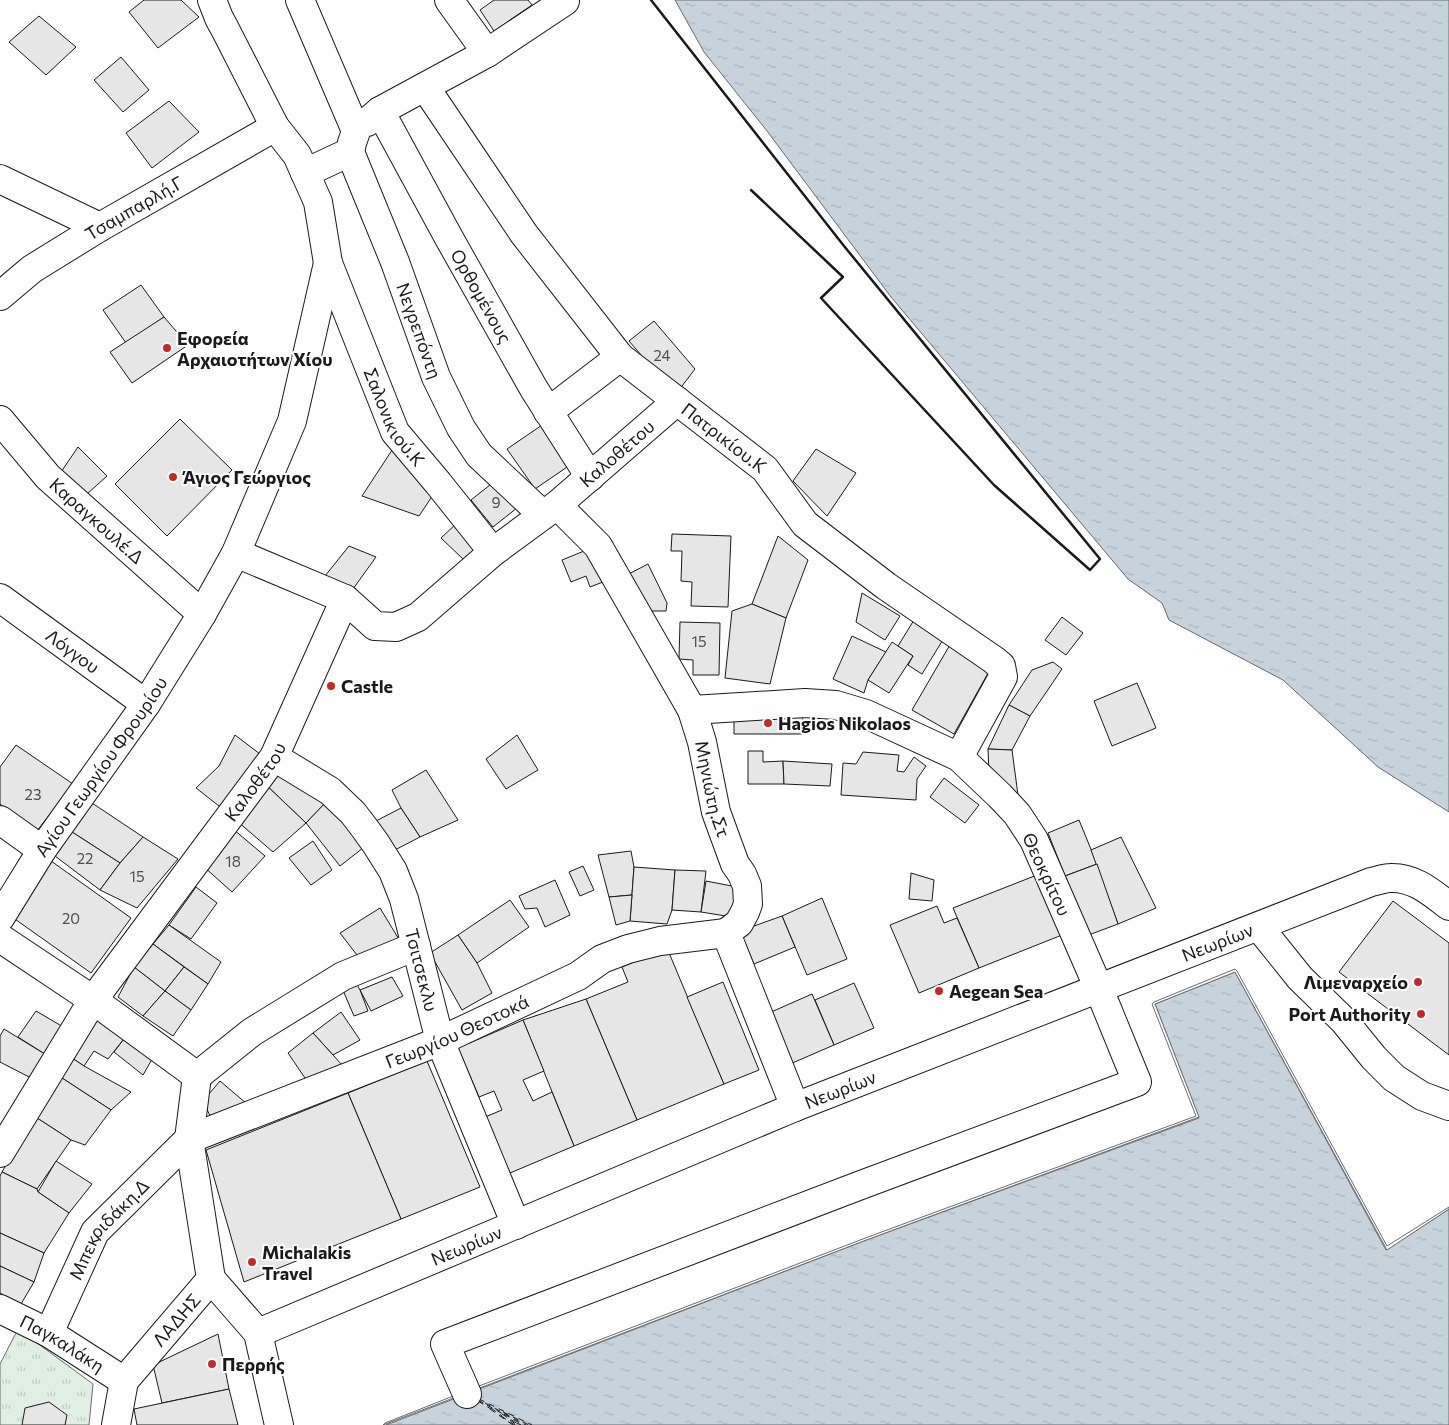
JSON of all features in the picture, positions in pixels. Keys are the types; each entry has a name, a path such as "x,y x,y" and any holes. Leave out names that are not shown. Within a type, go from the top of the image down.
{"street":[{"path":"212,0 219,18 275,127 297,155 318,202 328,263"},
{"name":"Νεγρεπόντη","path":"300,0 353,135 436,377 461,428 479,455 550,510"},
{"path":"449,0 488,53"},
{"path":"305,173 380,111 488,53 565,0"},
{"name":"Πατρικίου.Κ","path":"425,87 524,234 620,357 765,470 804,524 886,586 1001,666 1003,677 959,757"},
{"name":"Ορθομένους","path":"380,111 534,389 590,477"},
{"name":"Τσαμπαρλή.Γ","path":"0,296 32,269 100,227 275,127"},
{"path":"0,179 100,227"},
{"name":"Σαλονικιού.Κ","path":"328,263 395,432 493,552"},
{"name":"Αγίου Γεωργίου Φρουρίου","path":"0,918 42,850 146,704 202,614 236,553 292,421 328,263"},
{"path":"548,412 620,357"},
{"name":"Καλοθέτου","path":"0,1153 93,1000 274,757 345,599 375,626 396,628 418,617 493,552 550,510 590,477 676,401"},
{"name":"Καραγκουλέ.Δ","path":"0,420 48,477 202,614"},
{"name":"Μηνιώτη.Στ","path":"550,510 598,546 692,710 702,742 716,812 735,864 747,886 748,904 745,912 739,922 726,933"},
{"path":"236,553 345,599"},
{"name":"Λόγγου","path":"0,598 146,704"},
{"name":"Θεοκρίτου","path":"467,1394 446,1344 1136,1082 1099,989 1034,840 1017,814 959,757 866,714 836,706 804,703 692,710"},
{"name":"Τσιτσεκλυ","path":"274,757 330,791 353,813 393,871 404,899 440,1040 516,1225"},
{"path":"0,820 42,850"},
{"name":"Νεωρίων","path":"258,1333 795,1107 1371,882 1389,878 1403,879 1418,883 1439,899"},
{"path":"1258,927 1300,978 1344,1020 1374,1058 1394,1078 1422,1096 1449,1106"},
{"path":"726,933 795,1107"},
{"name":"Γεωργίου Θεοτοκά","path":"189,1139 440,1040 578,976 602,960 628,949 660,941 726,933"},
{"path":"0,938 93,1000 197,1076"},
{"path":"211,1279 189,1139 197,1076 252,1032 343,976 416,946"},
{"name":"Μπεκριδάκη.Δ","path":"49,1333 95,1232 189,1139"},
{"name":"ΛΑΔΗΣ","path":"124,1381 211,1279 258,1333"},
{"name":"Παγκαλάκη","path":"0,1310 49,1333 124,1381"},
{"path":"258,1333 279,1425"},
{"path":"116,1425 124,1381"}],"green space":[{"path":"18,1329 93,1384 89,1425 0,1425 0,1364"}],"water":[{"path":"675,0 1449,0 1449,812 1378,767 1283,680 1169,620 1162,603 1128,579 891,297 767,131 704,52"},
{"path":"1235,972 1386,1250 1449,1209 1449,1425 386,1425 869,1239 1199,1118 1155,1004"}],"pier":[{"path":"1235,969 1387,1246 1449,1207 1449,1209 1387,1250 1235,972 1155,1004 1199,1117 869,1239 383,1425 466,1391 868,1237 1196,1116 1152,1004"}],"building":[{"path":"144,0 181,0 199,17 158,48 129,12"},
{"path":"494,0 528,0 532,5 494,31 480,10"},
{"path":"39,16 76,47 46,75 9,42"},
{"path":"121,57 149,90 123,112 94,80"},
{"path":"169,101 199,132 152,168 126,133"},
{"path":"141,285 164,317 126,343 103,310"},
{"path":"164,317 188,345 132,383 110,352"},
{"path":"654,321 695,369 679,390 660,377 629,341"},
{"name":"Άγιος Γεώργιος","path":"180,419 232,470 167,536 115,484"},
{"path":"545,423 573,463 535,489 507,449"},
{"path":"396,444 437,489 419,516 362,496"},
{"path":"78,447 107,476 87,494 61,472"},
{"path":"816,449 856,473 827,516 793,481"},
{"path":"500,477 522,504 493,527 471,500"},
{"path":"458,522 478,548 464,560 441,538"},
{"path":"672,534 731,536 728,607 691,606 692,582 681,581 682,551 671,551"},
{"path":"778,536 808,560 786,618 752,604"},
{"path":"349,546 376,557 353,589 325,576"},
{"path":"589,549 603,582 590,587 586,576 571,582 562,560"},
{"path":"648,564 667,603 666,611 643,611 623,577"},
{"path":"862,593 900,616 885,640 856,622"},
{"path":"752,604 786,618 770,684 725,678 732,611"},
{"path":"1062,617 1083,633 1066,655 1045,640"},
{"path":"914,620 944,638 922,674 908,665 913,656 898,646"},
{"path":"680,622 720,623 719,675 693,675 693,660 679,659"},
{"path":"852,636 886,652 868,680 864,693 833,679"},
{"path":"892,642 913,656 889,693 868,680"},
{"path":"951,643 992,666 954,734 912,710"},
{"path":"1053,662 1062,669 1030,716 1009,705 1032,670"},
{"path":"1137,683 1156,728 1112,746 1094,701"},
{"path":"1009,705 1030,716 1012,750 988,749"},
{"name":"Hagios Nikolaos","path":"734,712 803,713 802,734 734,734"},
{"path":"235,735 260,754 238,788 219,806 196,788 219,766"},
{"path":"517,735 538,770 506,789 486,759"},
{"path":"16,745 73,784 37,831 0,804 0,767"},
{"path":"988,749 1012,750 1018,795 989,773"},
{"path":"748,751 763,751 763,762 783,761 784,784 748,784"},
{"path":"863,752 899,755 897,771 904,772 914,757 926,766 917,779 916,800 841,795 843,763 856,764"},
{"path":"783,761 832,764 830,786 784,784"},
{"path":"278,768 328,800 306,823 264,783"},
{"path":"426,770 458,820 420,837 392,790"},
{"path":"944,778 979,805 965,823 930,797"},
{"path":"264,783 306,823 273,852 237,821"},
{"path":"328,800 363,848 340,866 306,823"},
{"path":"89,801 143,837 120,863 69,830"},
{"path":"401,808 420,837 393,851 376,821"},
{"path":"1079,820 1097,864 1065,876 1048,833"},
{"path":"233,829 265,856 232,892 203,866"},
{"path":"69,830 120,863 100,890 51,853"},
{"path":"143,837 178,859 137,908 100,890"},
{"path":"1121,837 1156,908 1118,924 1091,850"},
{"path":"313,841 332,870 311,885 289,858"},
{"path":"631,851 634,867 632,895 609,897 598,855"},
{"path":"51,861 131,918 91,973 12,917"},
{"path":"1097,864 1118,924 1086,936 1065,876"},
{"path":"583,866 594,890 580,896 569,872"},
{"path":"634,867 675,870 672,910 667,924 630,921"},
{"path":"675,870 706,871 701,912 672,910"},
{"path":"911,873 934,880 932,901 909,899"},
{"path":"1042,873 1067,933 979,968 953,908"},
{"path":"555,880 570,915 545,927 537,908 525,909 519,896"},
{"path":"706,881 737,887 732,917 701,912"},
{"path":"196,887 217,903 191,939 169,925"},
{"path":"632,895 630,921 616,925 609,897"},
{"path":"822,898 847,959 807,975 782,916"},
{"path":"510,900 529,927 477,963 458,935"},
{"name":"Port Authority","path":"1393,901 1449,943 1449,1055 1339,972"},
{"path":"937,906 944,923 957,918 979,968 919,993 890,925"},
{"path":"380,908 400,941 360,959 340,933"},
{"path":"782,916 795,947 754,964 740,931"},
{"path":"169,925 221,962 208,984 153,944"},
{"path":"458,935 477,963 492,993 462,1010 430,953"},
{"path":"153,944 184,967 165,991 134,967"},
{"path":"667,948 724,1084 637,1120 586,999 628,982 622,967"},
{"path":"134,967 165,991 143,1016 118,997"},
{"path":"184,967 208,984 191,1010 165,991"},
{"path":"392,977 403,996 371,1011 360,990"},
{"path":"355,981 368,1011 354,1016 342,988"},
{"path":"723,982 759,1070 724,1084 687,997"},
{"path":"854,983 874,1028 834,1045 815,1000"},
{"path":"165,991 191,1010 173,1036 143,1016"},
{"path":"812,994 834,1045 790,1064 769,1013"},
{"path":"586,999 637,1120 574,1146 523,1020"},
{"path":"36,1011 65,1028 48,1056 18,1037"},
{"path":"341,1012 360,1040 333,1055 313,1033"},
{"path":"97,1014 127,1035 108,1059 94,1051 84,1066 69,1056"},
{"path":"523,1020 544,1071 523,1080 533,1101 552,1092 574,1146 510,1173 485,1117 502,1110 494,1091 479,1097 458,1048"},
{"path":"4,1029 48,1056 33,1079 0,1062 0,1036"},
{"path":"313,1033 343,1066 307,1081 288,1053"},
{"path":"127,1035 155,1054 143,1075 114,1052"},
{"path":"69,1056 131,1092 111,1110 59,1076"},
{"path":"427,1061 480,1187 401,1219 348,1093"},
{"path":"59,1076 111,1110 85,1145 71,1140 34,1116"},
{"path":"220,1081 247,1104 212,1120 203,1101"},
{"path":"348,1093 401,1219 244,1282 206,1150"},
{"path":"34,1116 71,1140 37,1189 2,1172"},
{"path":"56,1161 92,1184 69,1213 38,1192"},
{"path":"2,1172 37,1189 38,1192 69,1213 44,1253 0,1233 0,1176"},
{"path":"0,1233 44,1253 34,1282 0,1266"},
{"path":"0,1266 34,1282 21,1304 0,1293"},
{"path":"218,1334 229,1389 162,1403 153,1365"},
{"path":"229,1389 238,1425 137,1425 134,1409"},
{"path":"49,1402 67,1415 65,1425 22,1425 25,1408"}],"ferry route":[{"path":"479,1399 532,1425"},
{"path":"478,1400 485,1404"},
{"path":"478,1401 491,1409"},
{"path":"485,1403 526,1425"},
{"path":"487,1405 503,1414"},
{"path":"491,1408 502,1416"},
{"path":"490,1409 513,1425"},
{"path":"503,1412 529,1425"},
{"path":"502,1414 518,1424"},
{"path":"504,1414 523,1425"},
{"path":"501,1416 515,1425"},
{"path":"510,1420 517,1425"},
{"path":"517,1423 521,1425"}],"wall":[{"path":"651,0 844,246 1100,559 1090,570 994,485 821,298 843,277 751,190"}],"place":[{"name":"Εφορεία Αρχαιοτήτων Χίου","path":"167,348"},
{"name":"Άγιος Γεώργιος","path":"173,477"},
{"name":"Castle","path":"331,686"},
{"name":"Hagios Nikolaos","path":"768,723"},
{"name":"Λιμεναρχείο","path":"1418,982"},
{"name":"Aegean Sea","path":"939,991"},
{"name":"Port Authority","path":"1421,1014"},
{"name":"Michalakis Travel","path":"252,1262"},
{"name":"Περρής","path":"212,1364"}]}
